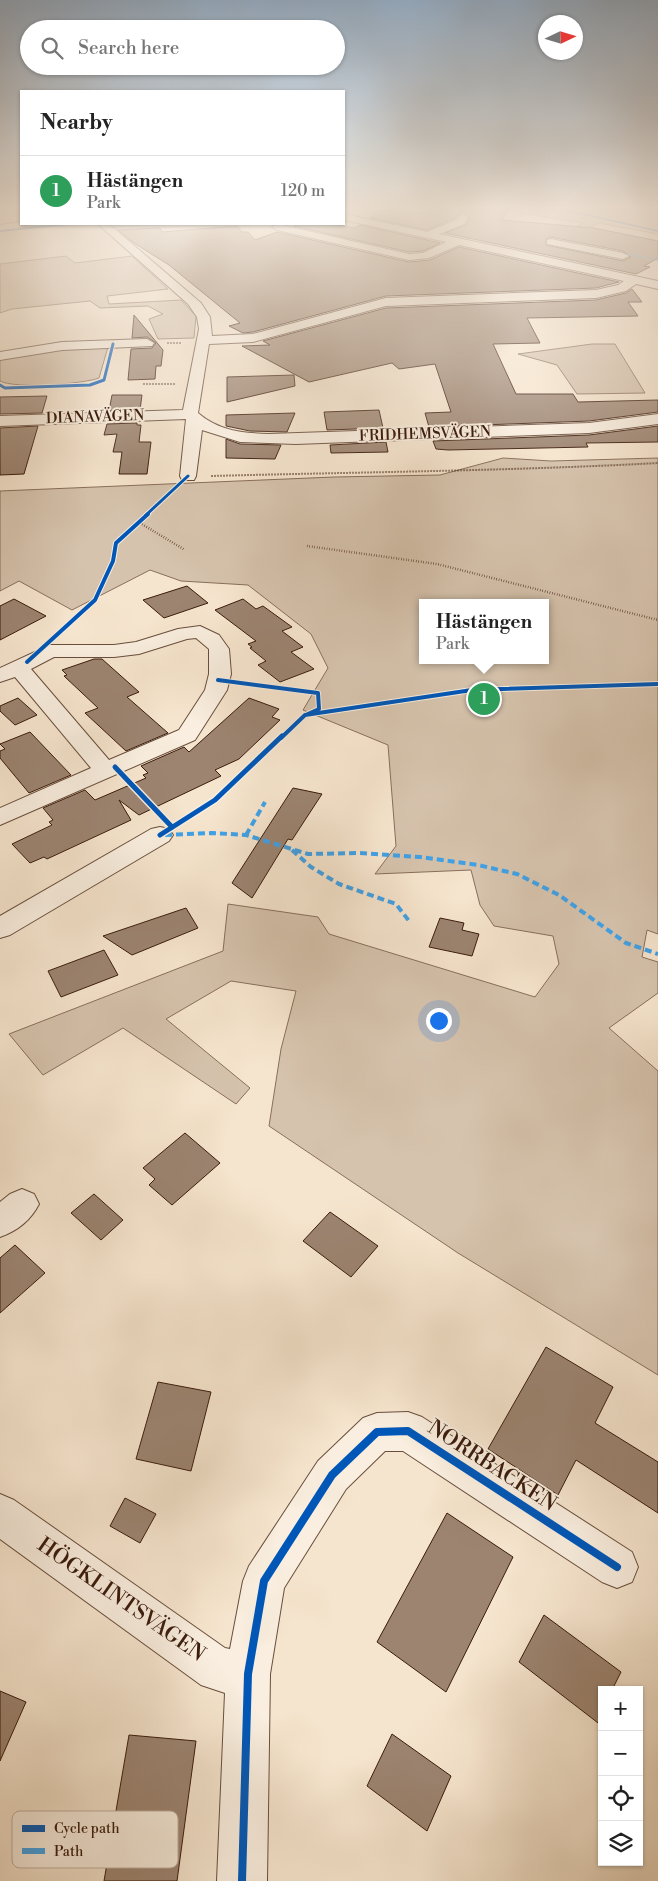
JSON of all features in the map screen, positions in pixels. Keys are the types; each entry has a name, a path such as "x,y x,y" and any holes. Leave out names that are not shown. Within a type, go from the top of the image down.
{"street":[{"path":"187,297 198,306 205,321 203,344 195,383 188,476"},
{"path":"203,344 253,338 386,302 523,297"},
{"path":"0,356 62,346 147,343"},
{"name":"FRIDHEMSVÄGEN","path":"192,417 220,433 252,440 296,440 589,428 658,419"},
{"name":"DIANAVÄGEN","path":"0,420 192,417"},
{"path":"0,817 106,771 187,735 216,690 220,674 219,649 212,639 200,632 185,633 139,648 114,651 50,652 9,671 106,771"},
{"path":"0,928 160,835"},
{"name":"NORRBACKEN","path":"242,1881 248,1674 264,1581 332,1475 377,1432 408,1431 617,1567"},
{"name":"HÖGKLINTSVÄGEN","path":"0,1514 218,1669 248,1674"}],"path":[{"path":"147,343 203,344"},
{"path":"134,384 195,383"},
{"path":"188,476 444,469 532,470 658,463"},
{"path":"134,528 147,516"},
{"path":"140,523 185,550"},
{"path":"307,546 437,564 658,620"}],"shaded area":[{"path":"0,297 107,297 109,304 181,300 196,316 194,338 158,339 149,319 163,314 148,306 100,308 90,301 12,309 0,313"},
{"path":"592,344 615,344 645,393 577,394 557,365 518,354"},
{"path":"108,347 99,378 49,385 19,385 0,381 0,359 64,349"},
{"path":"503,458 551,461 658,458 658,934 647,930 642,957 658,962 658,993 609,1028 658,1071 658,1375 458,1253 269,1126 281,1049 296,991 231,981 166,1019 250,1088 236,1104 123,1028 43,1075 9,1034 223,951 228,904 318,917 329,934 535,997 559,964 553,936 494,926 480,905 471,870 375,874 396,846 388,745 303,710 328,668 311,634 248,585 181,581 150,570 72,610 19,581 0,591 0,491 334,477 440,475"}],"building":[{"path":"208,297 383,297 253,332 243,333 229,326 240,323"},
{"path":"610,297 638,297 642,302 628,302 638,316 527,318 540,343 493,344 516,394 573,394 578,402 658,400 658,412 589,421 429,427 425,413 451,412 435,364 399,369 392,363 309,382 242,346 270,345 263,341 386,308 596,300"},
{"path":"134,315 163,350 161,366 156,366 155,379 128,380 131,349 152,348 156,343 147,337 132,338"},
{"path":"294,375 295,386 227,402 227,377"},
{"path":"112,395 142,395 140,410 109,411"},
{"path":"47,396 42,413 0,414 0,397"},
{"path":"379,410 383,428 327,430 324,412"},
{"path":"295,413 287,432 250,431 226,426 226,415"},
{"path":"137,423 137,425 141,425 139,442 151,442 147,474 119,474 122,452 113,452 117,434 104,435 107,424"},
{"path":"38,426 24,474 0,475 0,428"},
{"path":"658,426 658,442 586,443 588,447 448,450 436,449 433,441 589,435"},
{"path":"226,439 240,444 281,445 275,459 226,458"},
{"path":"386,442 388,452 331,453 330,445"},
{"path":"187,586 208,603 164,618 143,600"},
{"path":"14,599 46,616 0,640 0,606"},
{"path":"243,599 256,609 263,606 292,627 282,631 303,647 291,652 314,669 280,682 258,665 266,661 250,648 252,647 248,644 256,641 215,610"},
{"path":"94,659 102,659 139,692 127,697 168,733 126,751 85,713 98,708 64,676 67,675 62,670"},
{"path":"18,698 37,715 15,725 0,711 0,706"},
{"path":"249,698 279,709 272,717 280,720 239,759 215,770 221,776 139,815 119,800 131,820 47,859 44,857 30,863 12,844 52,825 49,822 53,820 43,808 85,790 95,800 146,778 143,775 148,773 141,766 184,747 189,752"},
{"path":"30,732 71,775 29,793 0,758 0,751 5,749 0,744"},
{"path":"293,788 322,794 292,840 288,839 252,898 232,883"},
{"path":"186,908 198,928 132,955 103,936"},
{"path":"440,918 464,923 462,930 479,934 472,956 429,947"},
{"path":"104,950 118,975 61,997 48,971"},
{"path":"185,1133 220,1163 172,1205 149,1185 155,1179 143,1168"},
{"path":"94,1194 123,1220 101,1240 71,1213"},
{"path":"330,1212 378,1246 351,1277 303,1241"},
{"path":"15,1245 45,1273 0,1313 0,1258"},
{"path":"546,1347 613,1387 595,1423 658,1462 658,1513 576,1460 558,1495 488,1449"},
{"path":"158,1382 211,1392 191,1471 136,1459"},
{"path":"125,1498 156,1514 140,1543 110,1526"},
{"path":"447,1513 513,1557 446,1692 377,1642"},
{"path":"544,1615 621,1672 614,1686 598,1686 598,1723 519,1662"},
{"path":"0,1691 26,1702 0,1761"},
{"path":"392,1734 451,1776 427,1831 367,1786"},
{"path":"129,1735 196,1741 177,1881 104,1881 106,1868 178,1868 178,1811 116,1811"}],"marked path":[{"path":"246,835 265,802"},
{"path":"165,835 212,833 246,835 308,854 359,853 420,857 478,865 517,874 559,895 626,943 658,954"},
{"path":"292,850 311,867 339,884 396,904 409,921"}],"cycle path":[{"path":"0,385 5,388 90,385 104,380 113,344"},
{"path":"27,662 95,600 113,561 116,543 188,476"},
{"path":"218,680 318,693 319,709 308,714"},
{"path":"160,835 215,800 305,715 472,690 658,684"},
{"path":"115,767 172,827"},
{"path":"242,1881 248,1674 264,1581 332,1475 377,1432 408,1431 617,1567"}],"place":[{"name":"Hästängen","path":"484,699"}]}
